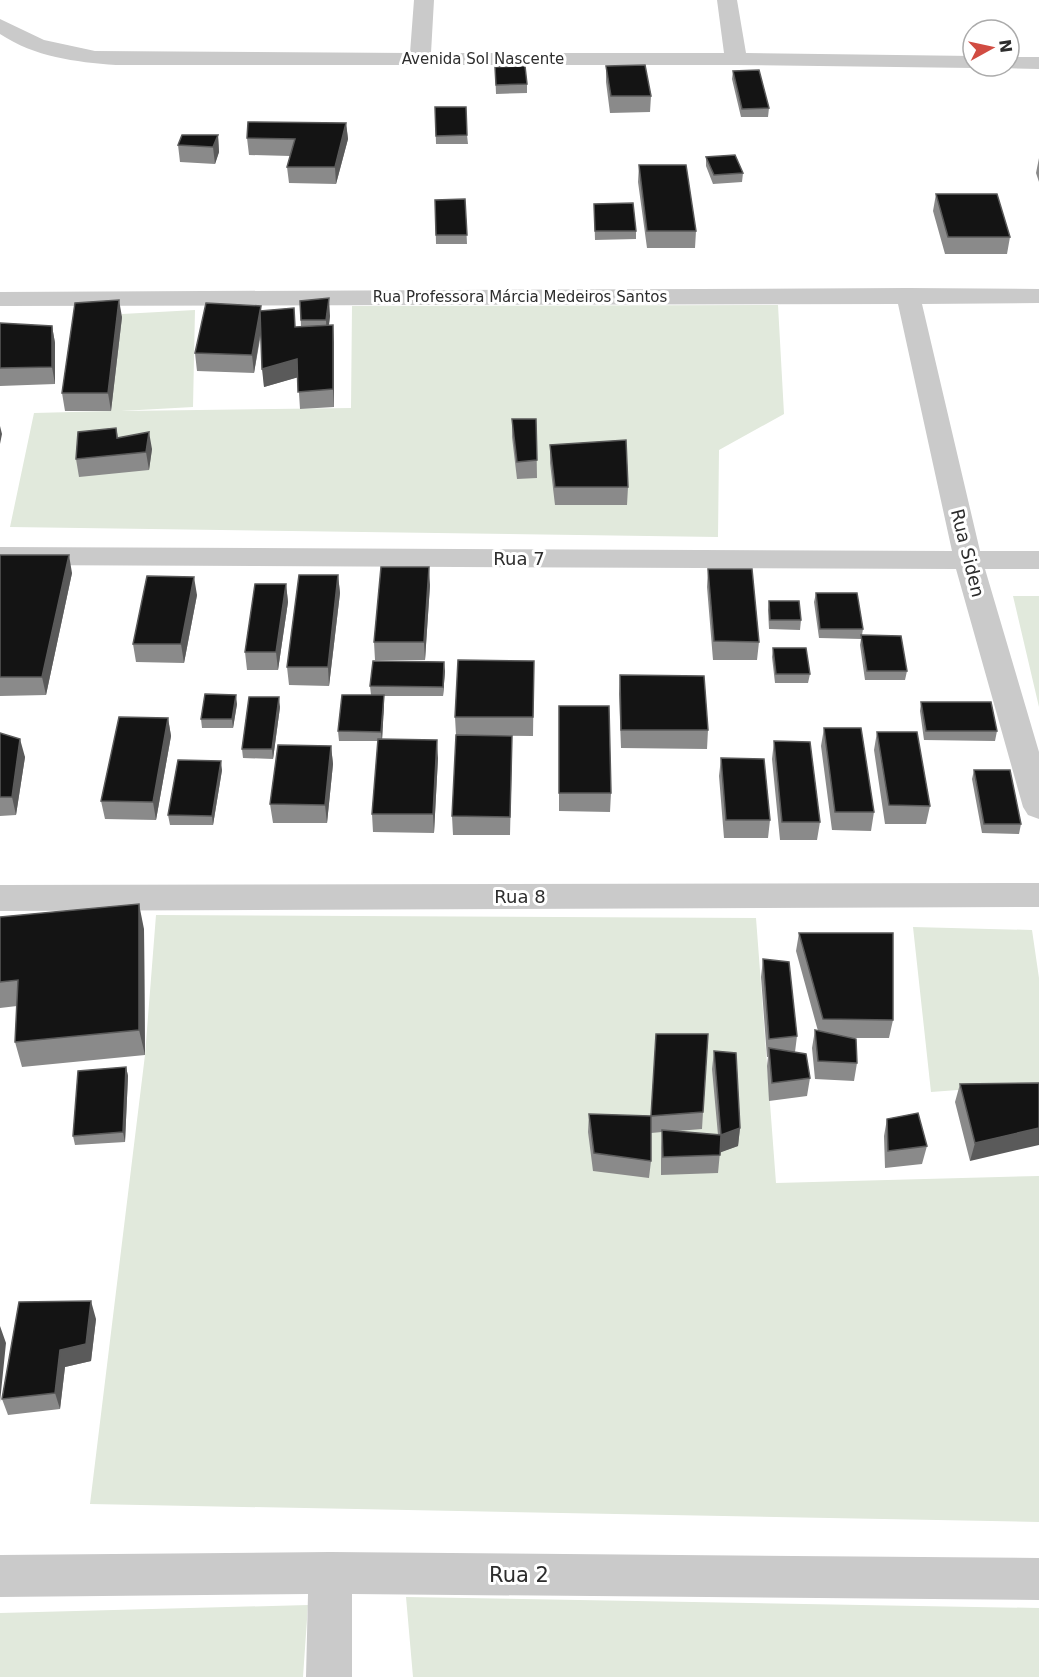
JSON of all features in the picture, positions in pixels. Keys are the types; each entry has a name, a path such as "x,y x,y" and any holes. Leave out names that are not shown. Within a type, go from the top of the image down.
{"street":[{"path":"420,58 424,0"},
{"path":"728,0 736,58"},
{"name":"Avenida Sol Nascente","path":"0,25 27,42 56,52 87,57 157,59 736,58 961,62"},
{"path":"1021,63 1039,63"},
{"name":"Rua Siden","path":"908,295 968,560 1039,807"},
{"name":"Rua Professora Márcia Medeiros Santos","path":"0,299 1039,296"},
{"name":"Rua 7","path":"0,556 1039,560"},
{"name":"Rua 8","path":"0,898 1039,895"},
{"path":"329,1677 330,1573"},
{"name":"Rua 2","path":"0,1576 330,1573 1039,1579"}],"shaded area":[{"path":"778,305 784,414 719,450 718,537 10,527 34,413 111,411 122,314 195,310 193,407 121,411 351,408 352,306"},
{"path":"1013,596 1039,596 1039,707"},
{"path":"156,915 756,918 776,1183 1039,1176 1039,1522 90,1504 145,1055"},
{"path":"913,927 1032,930 1039,978 1039,1084 931,1092"},
{"path":"406,1597 1039,1608 1039,1677 413,1677"},
{"path":"308,1605 303,1677 0,1677 0,1613"}],"building":[{"path":"645,65 651,96 611,96 606,66"},
{"path":"525,66 527,84 496,85 495,67"},
{"path":"759,70 769,108 742,109 733,71"},
{"path":"435,107 466,107 467,135 436,136"},
{"path":"248,122 346,123 335,167 287,167 295,139 247,138"},
{"path":"182,135 218,135 213,147 178,145"},
{"path":"735,155 743,173 714,175 706,157"},
{"path":"639,165 686,165 696,231 647,231"},
{"path":"936,194 997,194 1010,237 948,237"},
{"path":"465,199 467,235 436,235 435,200"},
{"path":"633,203 636,231 595,231 594,204"},
{"path":"329,298 326,320 301,320 300,301"},
{"path":"119,300 108,393 62,393 75,303"},
{"path":"206,303 261,306 252,355 195,353"},
{"path":"294,308 295,327 333,325 333,389 298,392 297,359 262,369 260,311"},
{"path":"0,323 52,326 52,367 0,368"},
{"path":"512,419 536,419 537,460 517,462"},
{"path":"116,428 117,438 149,432 146,452 76,459 78,432"},
{"path":"626,440 628,487 555,487 550,445"},
{"path":"0,555 69,555 42,677 0,677"},
{"path":"381,567 429,567 424,642 374,642"},
{"path":"708,569 752,569 759,642 714,641"},
{"path":"299,575 338,575 328,667 287,667"},
{"path":"147,576 194,577 181,644 133,644"},
{"path":"255,584 286,584 276,652 245,652"},
{"path":"816,593 857,593 863,629 820,629"},
{"path":"769,601 799,601 801,620 770,620"},
{"path":"861,635 901,636 907,671 867,671"},
{"path":"773,648 806,648 810,674 776,674"},
{"path":"458,660 534,661 533,717 455,717"},
{"path":"373,661 444,662 443,687 370,686"},
{"path":"620,675 704,676 708,730 621,730"},
{"path":"205,694 236,695 232,719 201,719"},
{"path":"342,695 384,695 381,732 338,731"},
{"path":"249,697 279,697 272,749 242,749"},
{"path":"921,702 991,702 997,731 926,731"},
{"path":"559,706 609,706 611,793 559,793"},
{"path":"119,717 168,718 153,802 101,801"},
{"path":"824,728 861,728 874,812 835,812"},
{"path":"877,732 917,732 930,806 889,805"},
{"path":"0,733 20,739 12,797 0,797"},
{"path":"456,735 512,736 510,817 452,816"},
{"path":"378,739 437,740 433,814 372,814"},
{"path":"774,741 810,742 820,822 782,822"},
{"path":"278,745 331,746 325,805 270,804"},
{"path":"721,758 764,759 770,820 726,820"},
{"path":"178,760 221,761 212,816 168,815"},
{"path":"974,770 1010,770 1021,824 984,824"},
{"path":"139,904 139,1030 15,1042 18,980 0,982 0,917"},
{"path":"799,933 893,933 893,1020 823,1019"},
{"path":"763,959 789,962 797,1036 769,1039"},
{"path":"815,1030 856,1039 857,1063 818,1061"},
{"path":"656,1034 708,1034 703,1112 651,1116"},
{"path":"769,1048 806,1054 810,1078 772,1083"},
{"path":"714,1051 736,1053 740,1128 721,1135"},
{"path":"126,1067 123,1132 73,1136 78,1071"},
{"path":"1039,1083 1039,1128 975,1143 960,1084"},
{"path":"918,1113 927,1146 888,1151 887,1119"},
{"path":"589,1114 651,1116 651,1161 594,1153"},
{"path":"662,1130 721,1135 720,1155 663,1157"},
{"path":"91,1301 86,1344 60,1350 55,1393 2,1399 19,1302"}]}
